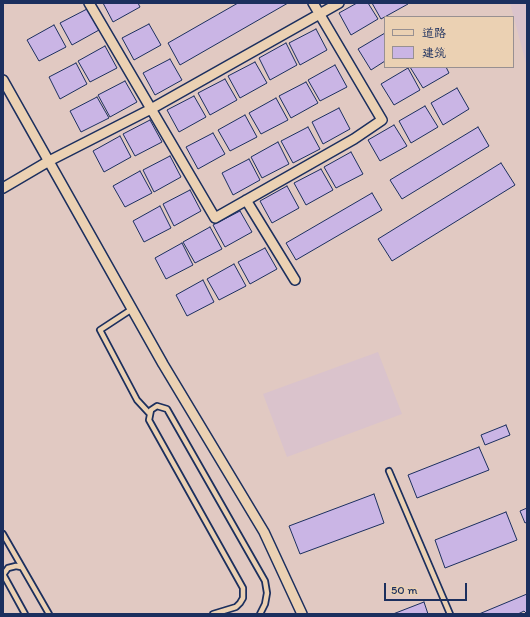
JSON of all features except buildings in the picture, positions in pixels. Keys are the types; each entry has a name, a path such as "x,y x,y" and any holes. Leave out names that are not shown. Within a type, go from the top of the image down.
{"street":[{"path":"89,3 215,218 354,139 382,120 313,3"},
{"path":"3,188 49,161 151,108 339,3"},
{"path":"3,80 132,309 264,532 302,614"},
{"path":"246,200 295,280"}],"lane":[{"path":"132,309 100,330 137,400 149,413 149,420 243,588 243,598 236,607 213,614"},
{"path":"149,413 157,406 167,409 265,581 267,592 265,604 260,614"},
{"path":"389,471 450,614"},
{"path":"3,534 49,614"},
{"path":"21,567 16,566 8,568 3,575 25,614"}],"shaded area":[{"path":"510,3 527,3 527,67 514,16"},
{"path":"378,352 402,414 287,457 263,394"}]}
